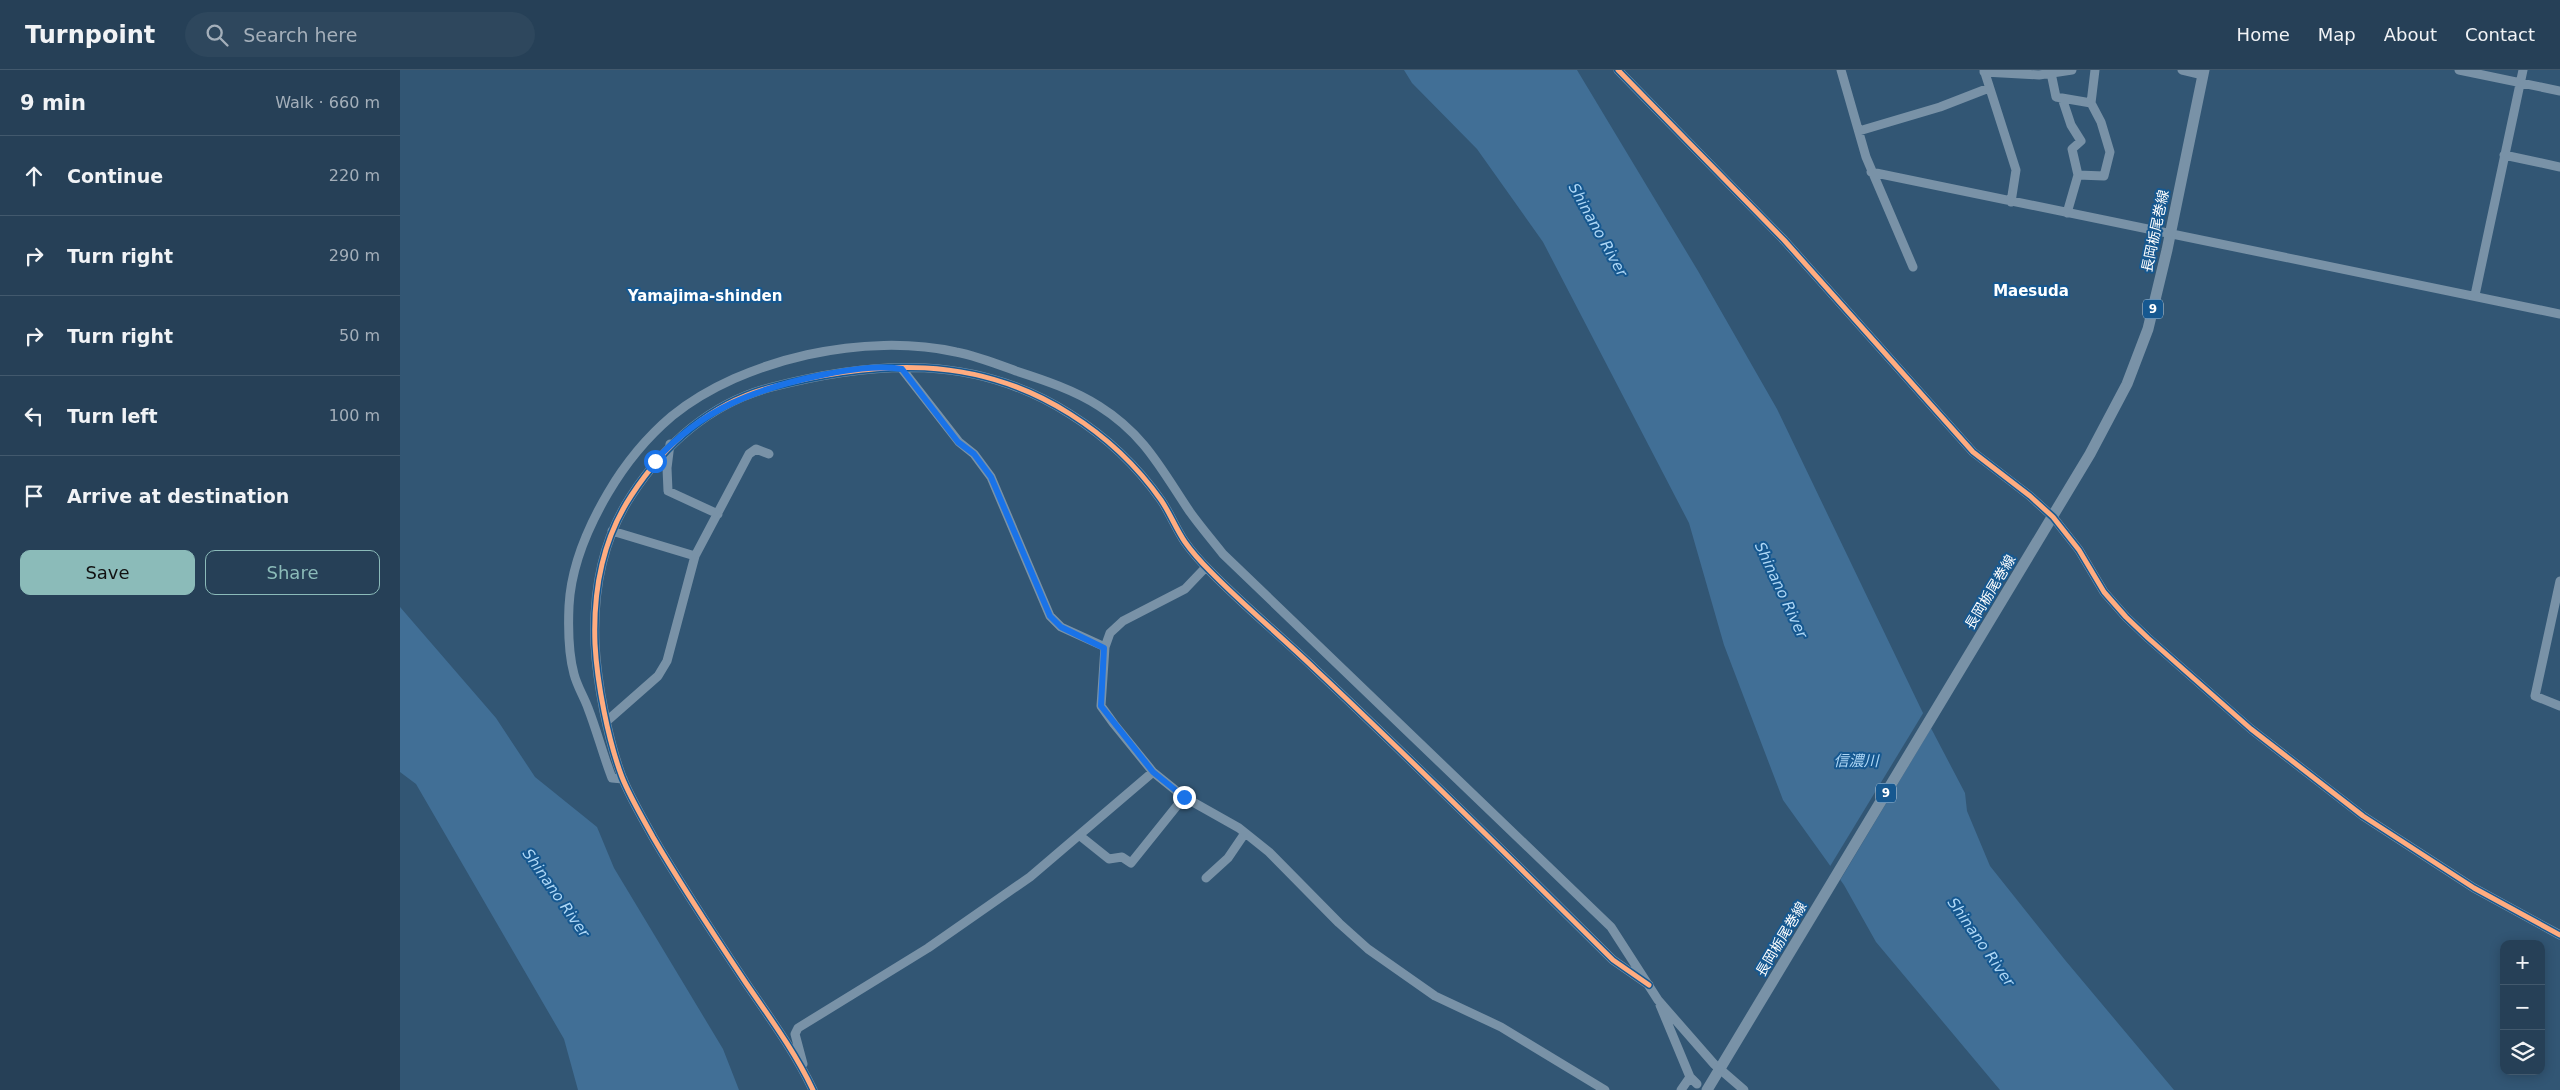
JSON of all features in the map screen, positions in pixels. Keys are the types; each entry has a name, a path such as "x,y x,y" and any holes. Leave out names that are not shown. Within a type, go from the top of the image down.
{"main road":[{"name":"長岡栃尾巻線","path":"1698,1084 1720,1069 1727,1058 2053,517 2100,437 2134,369 2148,329 2204,72"}],"street":[{"path":"1618,70 1784,240 1973,452 2030,496 2053,517 2079,550 2104,592 2126,617 2251,729 2313,779 2403,842 2474,888 2560,935"},
{"path":"1841,70 1871,172 1913,267"},
{"path":"2011,202 2016,170 1984,71 2051,73 2072,70"},
{"path":"2078,175 2104,176 2110,152 2101,122 2091,104 2095,70"},
{"path":"2182,70 2204,72"},
{"path":"2475,296 2523,70"},
{"path":"2465,71 2560,91"},
{"path":"2051,73 2056,97 2091,104"},
{"path":"1859,132 1940,107 1990,88"},
{"path":"2062,98 2071,125 2081,141 2072,149 2078,175 2067,213"},
{"path":"2504,155 2560,167"},
{"path":"1871,172 2560,314"},
{"path":"623,779 612,778 574,675 568,634 569,603 574,572 592,522 618,477 634,454 654,432 696,398 726,382 768,366 831,350 894,345 956,352 1041,379 1087,399 1132,430 1148,447 1192,514 1223,554 1408,730 1611,928 1658,1000 1698,1084 1681,1090"},
{"path":"813,1090 805,1074 685,891 623,779 608,720 596,659 595,602 612,531 637,487 670,444 719,409 755,392 808,378 860,368 925,368 990,377 1040,397 1088,425 1110,444 1154,492 1185,543 1206,567 1254,614 1313,666 1614,960 1649,985"},
{"path":"902,369 958,442 974,454 991,477 1050,616 1061,627 1104,648"},
{"path":"670,444 667,468 668,492 718,514"},
{"path":"608,720 658,676 667,661 696,556 749,454 756,449 769,454"},
{"path":"612,531 696,556"},
{"path":"1206,567 1185,589 1123,621 1110,633 1104,648 1101,706 1153,772 1184,797 1245,834 1270,852 1361,942 1435,996 1501,1026 1605,1090"},
{"path":"2560,581 2535,696 2560,706"},
{"path":"805,1074 795,1034 798,1028 928,948 1030,877 1153,772"},
{"path":"1079,835 1109,859 1122,857 1131,863 1184,797"},
{"path":"1206,878 1228,858 1245,834"},
{"path":"1658,1000 1720,1069 1744,1090"}],"water":[{"name":"信濃川","path":"1404,70 1577,70 1698,271 1777,409 1922,711 1965,793 1967,811 1990,866 2065,960 2174,1090 2000,1090 1876,942 1844,885 1783,800 1724,645 1689,523 1543,242 1477,149 1412,83"},
{"name":"Shinano River","path":"400,607 496,718 535,777 597,827 614,868 723,1049 739,1090 578,1090 564,1039 416,784 400,772"}],"pier":[{"path":"1925,710 1933,725 1839,882 1829,868"}],"cycle path":[{"path":"1618,70 1784,240 1973,452 2030,496 2053,517 2079,550 2104,592 2148,638 2251,729 2363,816 2474,888 2560,935"},
{"path":"813,1090 782,1035 675,874 636,807 625,784 612,746 601,693 596,659 595,625 601,567 613,531 621,513 644,477 674,443 709,415 729,403 750,394 772,387 849,371 925,368 962,372 998,381 1034,395 1070,414 1096,432 1120,452 1152,487 1182,537 1200,561 1466,814 1613,960 1649,985"}],"district":[{"name":"Maesuda","path":"2031,291"},
{"name":"Yamajima-shinden","path":"705,296"}],"route":[{"path":"655,461 670,444 694,426 719,409 755,392 808,378 860,368 888,367 902,369 958,442 974,454 991,477 1020,541 1050,616 1061,627 1104,648 1105,660 1101,680 1101,706 1153,772 1184,797"}]}
